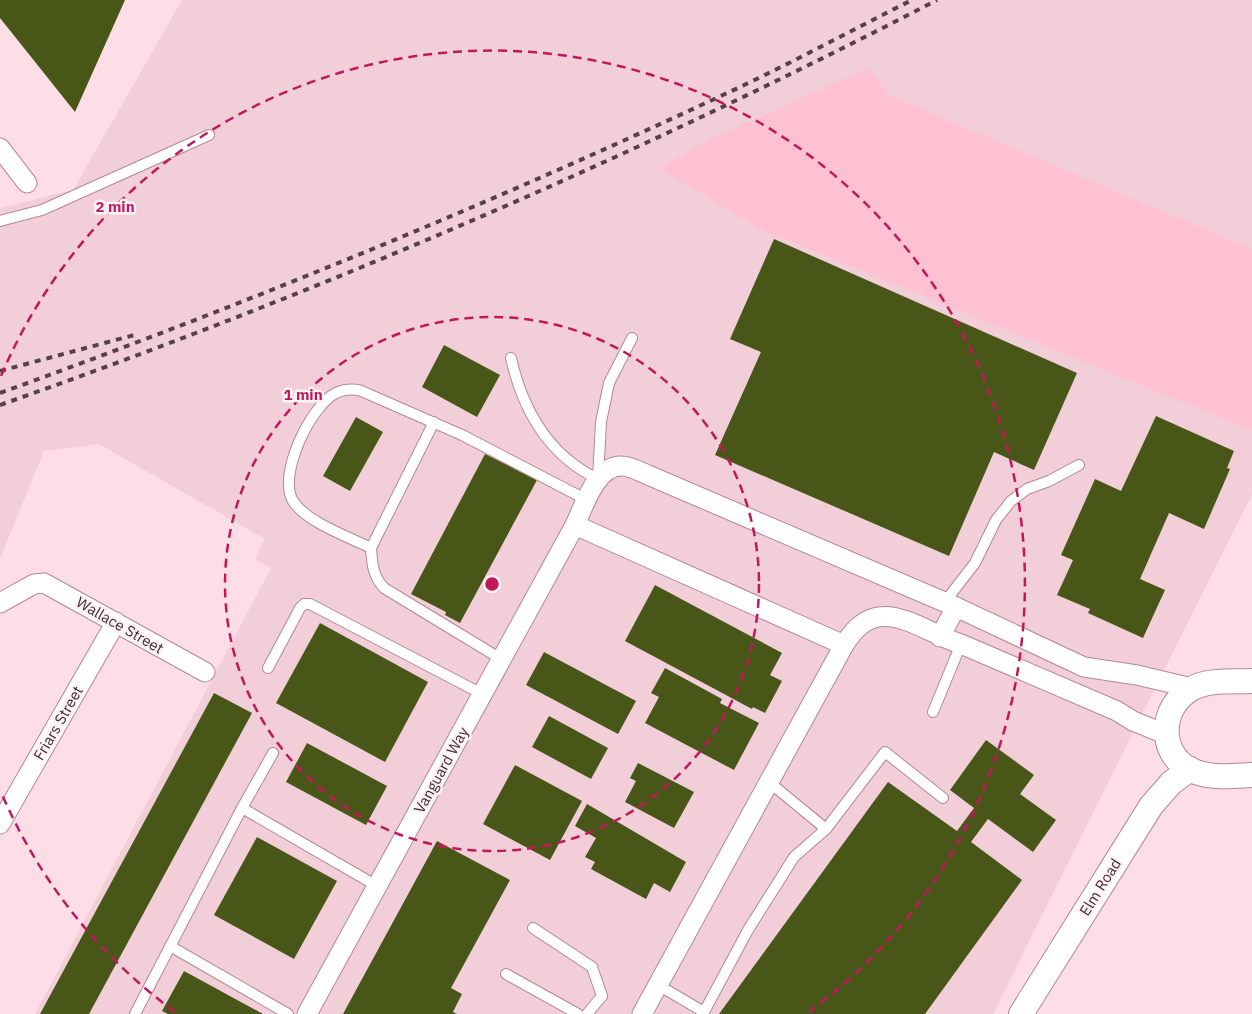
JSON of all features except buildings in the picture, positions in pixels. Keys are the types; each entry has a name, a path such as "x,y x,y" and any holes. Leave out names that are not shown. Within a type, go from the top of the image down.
{"street":[{"path":"0,148 28,183"},
{"path":"598,479 610,468 623,466 950,605 1084,667 1137,675 1192,688"},
{"name":"Vanguard Way","path":"307,1014 575,526 598,479"},
{"path":"575,526 752,601 844,645"},
{"name":"Wallace Street","path":"0,603 34,584 44,584 56,588 205,672"},
{"path":"940,637 950,605"},
{"path":"642,1014 853,629 862,623 877,616 902,618 940,637 961,644 1117,711 1133,721 1165,734"},
{"name":"Friars Street","path":"0,824 116,622"},
{"path":"1252,680 1209,683 1192,688 1179,699 1172,709 1165,734 1170,750 1190,769 1207,775 1252,775"},
{"name":"Elm Road","path":"1021,1014 1151,806 1171,783 1190,769"}],"lane":[{"path":"0,221 42,210 209,135"},
{"path":"511,358 524,402 541,432 568,459 584,472 598,479 601,422 610,383 632,338"},
{"path":"371,548 306,515 297,507 288,490 288,475 298,445 308,424 335,393 348,389 359,390 434,422 587,500"},
{"path":"434,422 371,548 376,579 384,588 501,659"},
{"path":"950,605 975,562 996,520 1011,502 1027,489 1049,481 1079,465"},
{"path":"268,668 300,608 304,604 310,604 482,694"},
{"path":"933,712 961,644"},
{"path":"658,985 704,1012 748,930 794,857 826,829 885,752 944,798"},
{"path":"135,1014 242,808 273,753"},
{"path":"770,782 826,829"},
{"path":"242,808 377,886"},
{"path":"533,928 592,967 602,996 587,1014"},
{"path":"170,946 288,1014"},
{"path":"506,974 578,1014"}],"shaded area":[{"path":"182,0 1252,0 1252,494 993,1014 35,1014 271,568 255,559 265,539 99,444 44,451 0,559 0,208 73,190"},
{"path":"868,68 889,95 1252,249 1252,431 758,228 659,168 710,139"}],"railway":[{"path":"0,393 275,289 456,214 725,94 796,60 912,0"},
{"path":"0,405 120,362 239,316 358,269 476,219 708,114 937,0"},
{"path":"0,371 138,334"}]}
